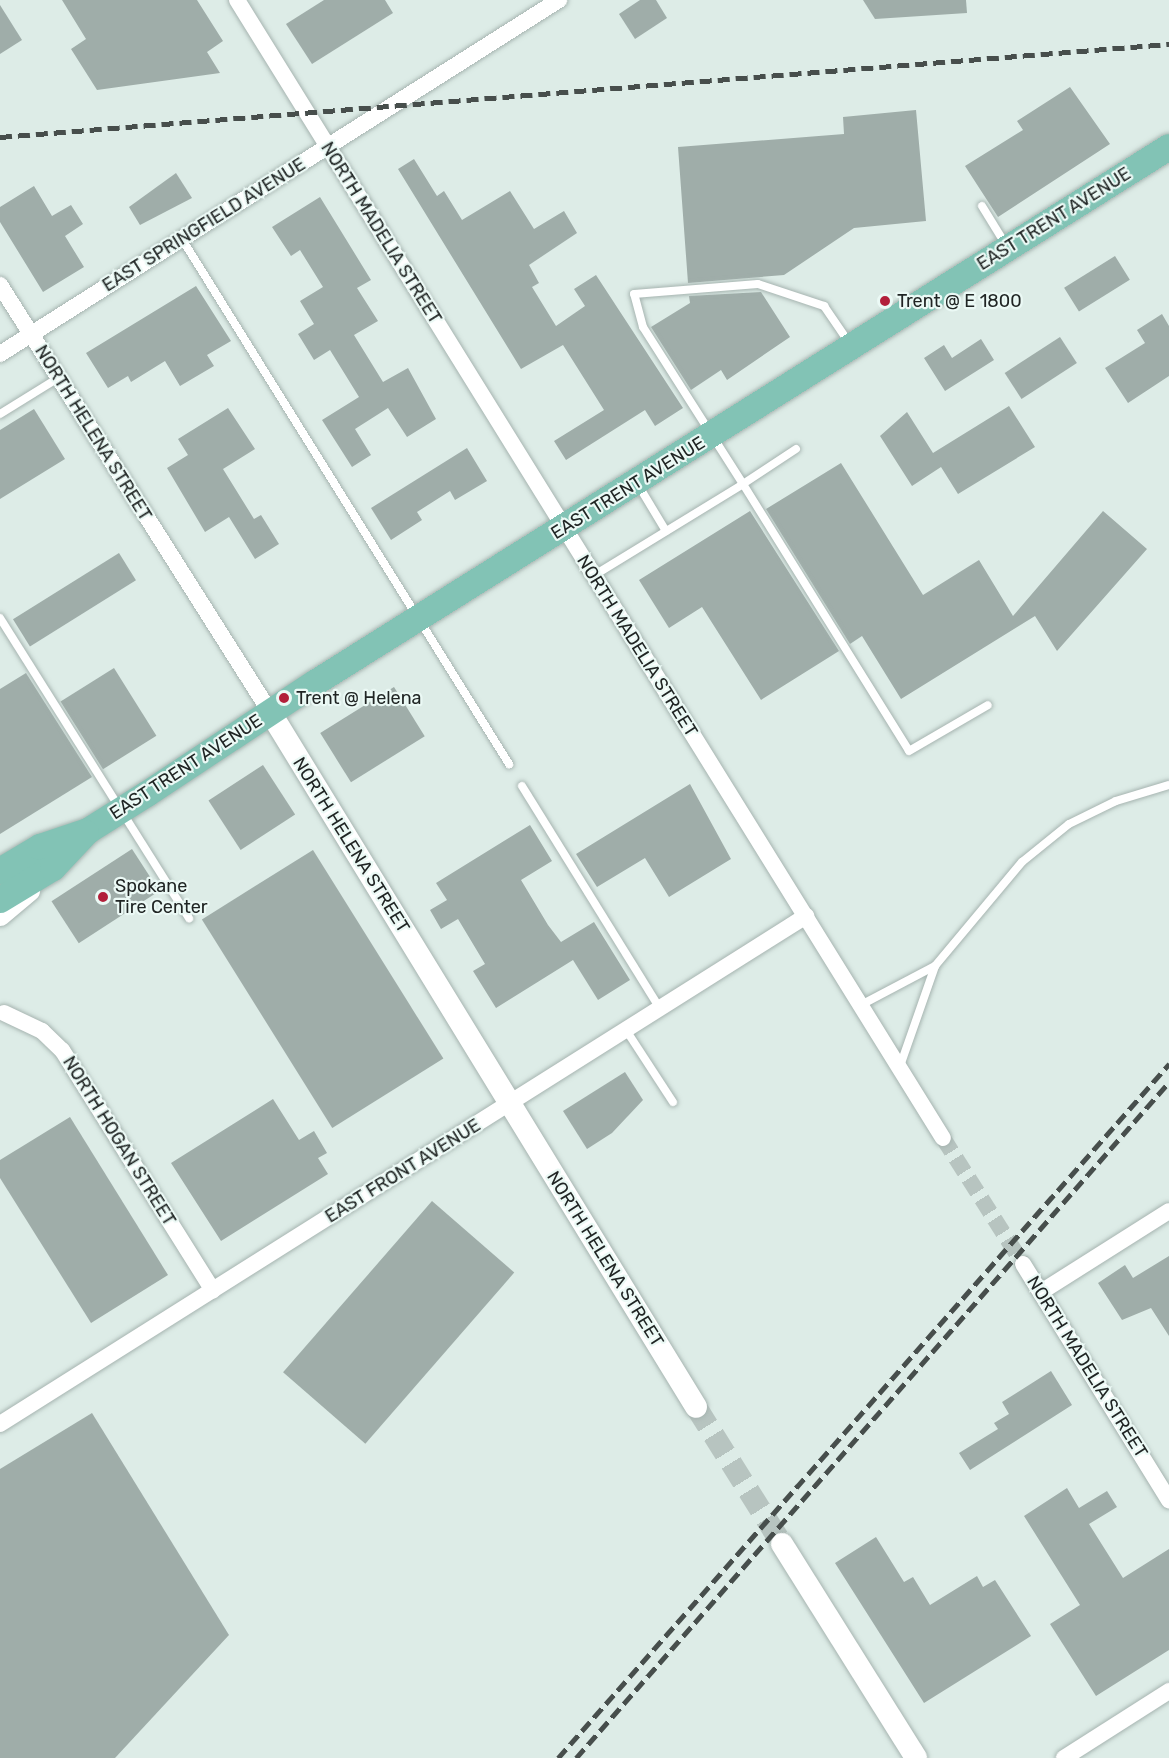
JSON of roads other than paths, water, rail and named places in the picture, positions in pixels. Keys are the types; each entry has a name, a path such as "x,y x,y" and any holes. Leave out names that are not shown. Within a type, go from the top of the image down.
{"main road":[{"name":"EAST TRENT AVENUE","path":"0,871 40,847 88,831 418,618 564,529 1169,147"},
{"name":"EAST TRENT AVENUE","path":"0,900 53,868 88,831"}],"street":[{"name":"NORTH MADELIA STREET","path":"237,0 943,1138"},
{"name":"EAST SPRINGFIELD AVENUE","path":"0,354 559,0"},
{"name":"NORTH HELENA STREET","path":"0,285 270,712 696,1407"},
{"path":"0,915 53,868"},
{"name":"EAST FRONT AVENUE","path":"0,1424 806,916"},
{"name":"NORTH HOGAN STREET","path":"4,1013 42,1031 62,1050 213,1291"},
{"path":"1041,1292 1169,1211"},
{"name":"NORTH MADELIA STREET","path":"1023,1264 1169,1500"},
{"path":"782,1544 916,1758"},
{"path":"1064,1758 1169,1691"}],"lane":[{"path":"982,206 1008,248"},
{"path":"182,239 509,764"},
{"path":"852,347 824,306 758,284 634,294 644,327 909,751 988,705"},
{"path":"0,414 58,378"},
{"path":"593,576 796,449"},
{"path":"637,483 666,531"},
{"path":"0,618 189,918"},
{"path":"899,1069 935,966 1023,862 1069,824 1116,801 1169,784"},
{"path":"522,786 660,1009"},
{"path":"859,1006 935,966"},
{"path":"626,1030 674,1102"}],"tunnel":[{"path":"943,1138 1023,1264"},
{"path":"696,1407 782,1544"}],"railway":[{"path":"0,137 1169,44"},
{"path":"558,1758 1169,1064"},
{"path":"576,1758 1169,1082"}],"place":[{"name":"Trent @ E 1800","path":"885,301"},
{"name":"Trent @ Helena","path":"284,698"},
{"name":"Spokane Tire Center","path":"103,897"}]}
